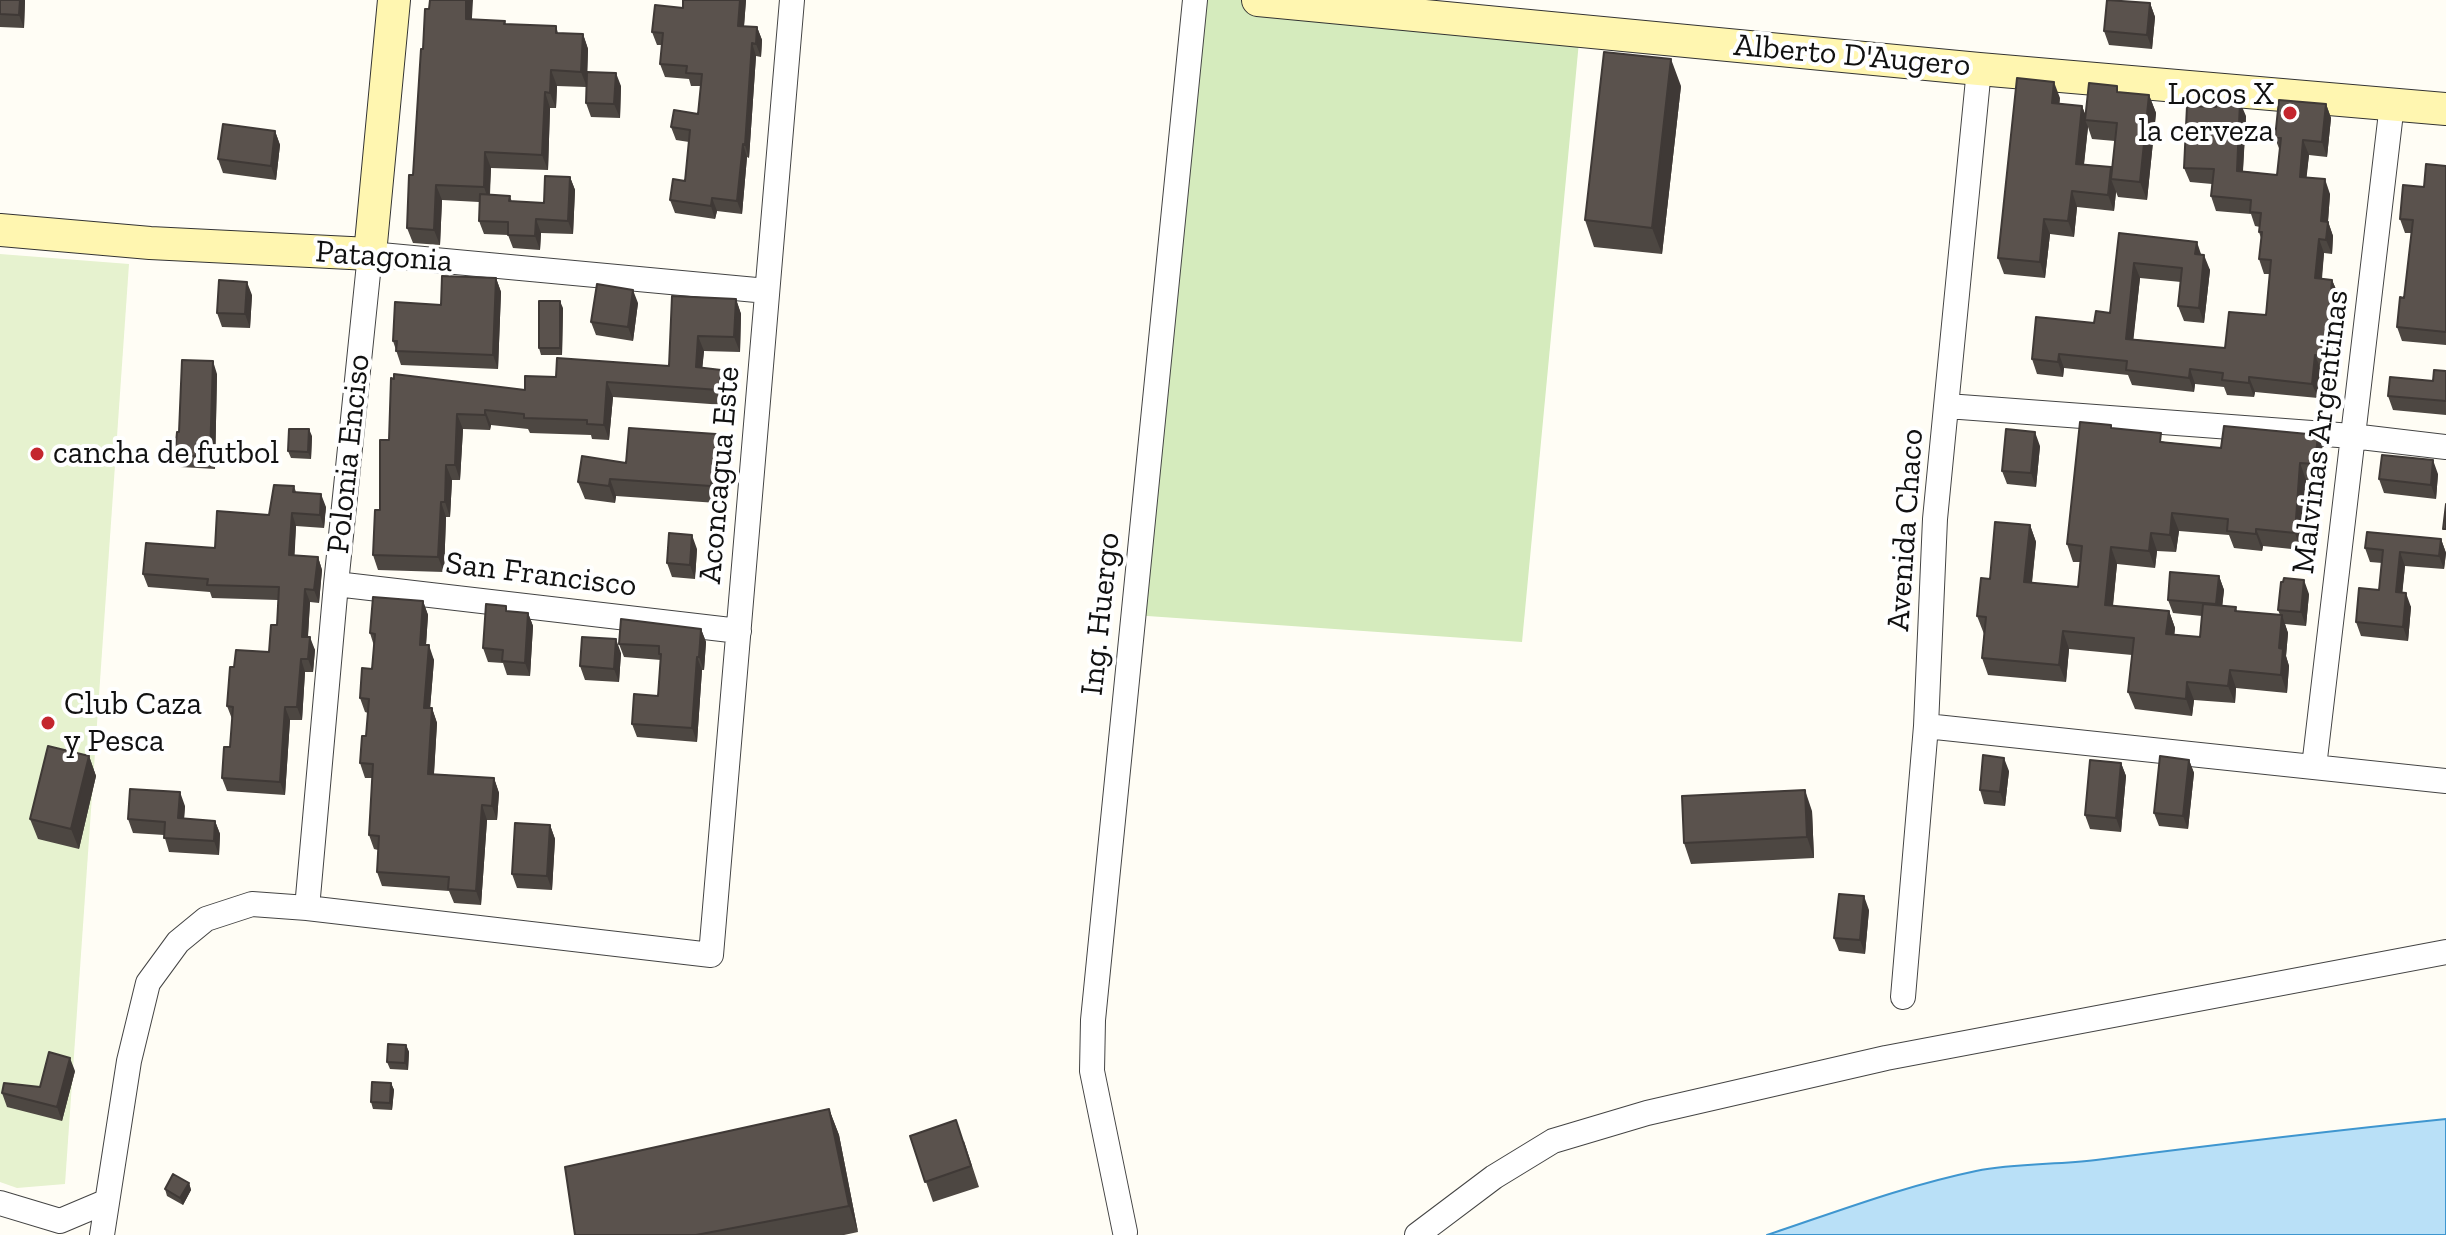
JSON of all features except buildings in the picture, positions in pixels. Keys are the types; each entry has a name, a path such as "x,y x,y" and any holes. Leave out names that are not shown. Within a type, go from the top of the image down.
{"main road":[{"name":"Polonia Enciso","path":"370,254 394,0"},
{"name":"Alberto D'Augero","path":"1258,0 1979,69 2446,109"},
{"name":"Patagonia","path":"0,230 150,243 370,254"}],"street":[{"name":"Aconcagua Este","path":"307,908 711,955 792,0"},
{"name":"Ing. Huergo","path":"1125,1232 1092,1071 1093,1020 1195,0"},
{"name":"Avenida Chaco","path":"1903,997 1926,726 1935,519 1979,69"},
{"name":"Malvinas Argentinas","path":"2314,767 2392,104"},
{"name":"Patagonia","path":"370,254 767,291"},
{"name":"Polonia Enciso","path":"307,908 370,254"},
{"path":"1947,406 2352,436 2446,447"},
{"name":"San Francisco","path":"336,584 739,631"},
{"path":"1926,726 2446,781"},
{"path":"102,1235 129,1061 148,983 178,942 206,919 252,904 307,908"},
{"path":"1417,1235 1494,1177 1553,1141 1647,1113 1886,1058 2446,952"},
{"path":"0,1203 60,1221 105,1202"}],"green space":[{"path":"1195,0 1258,0 1580,31 1522,642 1133,615"},
{"name":"Club Caza y Pesca","path":"0,254 129,264 65,1184 17,1188 0,1182"}],"water":[{"path":"2446,1119 2446,1235 1767,1235 1896,1192 1991,1168 2096,1160"}],"place":[{"name":"Locos X la cerveza","path":"2290,113"},
{"name":"cancha de futbol","path":"37,454"},
{"name":"Club Caza y Pesca","path":"48,723"}]}
